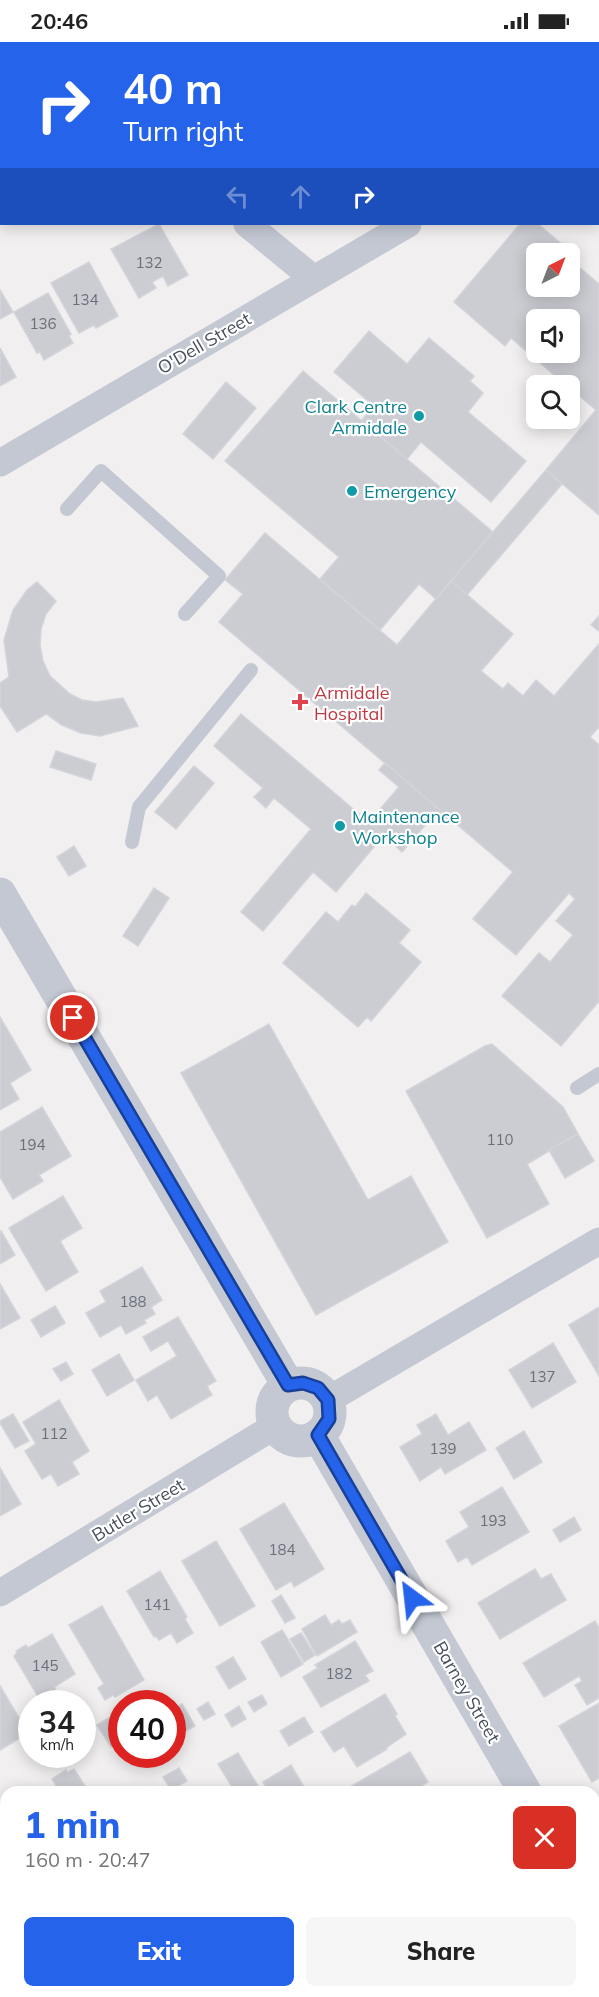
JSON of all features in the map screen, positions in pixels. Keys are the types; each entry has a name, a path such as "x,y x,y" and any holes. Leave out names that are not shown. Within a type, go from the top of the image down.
{"street":[{"path":"248,225 314,279"},
{"name":"O'Dell Street","path":"0,463 406,225"},
{"path":"0,894 288,1385"},
{"path":"328,1400 599,1241"},
{"path":"303,1383 311,1385 318,1388 328,1400 329,1419 318,1435 308,1440 297,1441 286,1437 275,1426 271,1413 275,1397 288,1385 303,1383"},
{"name":"Butler Street","path":"0,1593 275,1426"},
{"name":"Barney Street","path":"318,1435 522,1786"}],"lane":[{"path":"68,509 101,471 219,576 185,614"},
{"path":"132,842 139,807 251,670"},
{"path":"577,1088 599,1074"}],"building":[{"path":"160,225 188,275 168,286 163,276 152,282 156,288 139,298 111,249"},
{"path":"519,225 539,225 560,243 526,243 526,297 580,297 580,268 599,284 599,515 546,470 596,410 580,396 580,375 554,375 540,363 580,363 580,309 526,309 526,351 511,338 505,346 454,302"},
{"path":"89,262 118,316 96,328 94,325 79,333 51,283"},
{"path":"0,290 13,312 0,319"},
{"path":"48,293 71,334 69,336 73,343 44,360 40,352 37,353 14,312"},
{"name":"Clark Centre Armidale","path":"369,331 407,364 429,338 474,376 470,381 483,393 468,412 526,461 491,502 421,442 407,459 361,421 374,406 334,372"},
{"path":"0,348 16,377 0,386"},
{"name":"Emergency","path":"303,371 493,532 436,599 419,584 380,630 320,579 339,557 225,461"},
{"path":"226,382 256,408 213,459 183,434"},
{"path":"546,470 562,484 467,595 451,581"},
{"path":"265,533 397,645 451,581 513,634 481,671 503,689 508,683 523,696 536,680 554,696 599,644 599,727 590,737 599,745 599,1001 561,1046 502,996 539,953 550,962 573,935 556,921 575,899 569,893 516,955 473,919 513,872 219,622 243,594 225,580"},
{"path":"37,582 56,601 46,614 41,629 40,645 43,661 50,676 70,694 82,700 96,702 123,698 138,726 100,736 81,733 62,725 46,714 17,732 0,706 0,683 9,677 4,640 13,610 27,590"},
{"path":"599,616 599,631 591,625"},
{"name":"Maintenance Workshop","path":"241,714 384,835 336,892 313,872 263,931 241,912 311,829 274,798 266,808 254,797 263,788 214,746"},
{"path":"56,751 96,764 91,780 50,767"},
{"path":"385,763 448,817 442,823 433,816 402,852 369,822 399,787 379,770"},
{"path":"194,766 214,783 176,829 155,812"},
{"path":"74,846 86,866 69,876 57,857"},
{"path":"154,888 169,898 138,946 123,936"},
{"path":"366,893 410,930 399,943 421,962 371,1021 367,1017 358,1027 283,963 326,912 338,922 352,905 355,907"},
{"path":"0,1017 31,1070 10,1083 19,1099 0,1110"},
{"path":"269,1024 368,1200 411,1176 448,1242 316,1315 181,1073"},
{"path":"492,1044 563,1107 578,1134 527,1164 549,1204 487,1238 406,1091"},
{"path":"42,1107 71,1156 39,1175 43,1181 13,1199 0,1177 0,1132"},
{"path":"578,1134 594,1161 565,1178 549,1150"},
{"path":"63,1196 82,1228 60,1241 78,1272 46,1291 9,1228"},
{"path":"0,1232 15,1255 0,1264"},
{"path":"142,1267 162,1300 151,1307 155,1314 144,1320 146,1323 126,1334 121,1325 100,1337 86,1313 106,1302 100,1291"},
{"path":"0,1284 20,1318 0,1329"},
{"path":"55,1306 65,1323 41,1337 31,1320"},
{"path":"599,1307 599,1376 569,1325"},
{"path":"178,1317 216,1381 207,1386 212,1395 171,1419 157,1395 148,1401 136,1380 177,1356 168,1341 151,1351 143,1337"},
{"path":"553,1343 576,1382 532,1408 509,1370"},
{"path":"119,1354 134,1380 107,1396 92,1370"},
{"path":"66,1362 73,1374 61,1381 53,1369"},
{"path":"59,1400 89,1451 72,1462 79,1474 58,1486 51,1474 42,1479 25,1451 36,1444 23,1422"},
{"path":"13,1414 29,1441 15,1448 0,1423"},
{"path":"436,1414 448,1435 469,1422 486,1450 445,1474 441,1467 420,1481 400,1447 422,1434 417,1425"},
{"path":"524,1431 542,1462 514,1479 496,1448"},
{"path":"0,1468 21,1504 0,1516"},
{"path":"502,1487 529,1532 472,1565 467,1557 458,1562 446,1541 469,1527 460,1512"},
{"path":"284,1503 324,1569 294,1587 291,1581 276,1590 240,1529"},
{"path":"574,1517 581,1530 560,1542 553,1530"},
{"path":"216,1541 255,1606 220,1626 182,1561"},
{"path":"535,1569 541,1579 551,1574 566,1600 500,1639 478,1603"},
{"path":"160,1571 187,1617 185,1619 193,1633 177,1643 171,1633 159,1640 156,1636 154,1637 127,1591"},
{"path":"281,1595 295,1618 285,1623 272,1601"},
{"path":"102,1606 144,1680 127,1690 108,1690 108,1698 105,1700 98,1688 104,1684 69,1625"},
{"path":"325,1615 331,1625 339,1620 342,1624 350,1620 357,1632 317,1656 302,1629"},
{"path":"595,1621 599,1628 599,1698 587,1705 575,1685 582,1681 579,1676 544,1697 523,1663"},
{"path":"282,1630 303,1664 281,1677 261,1642"},
{"path":"301,1633 315,1655 304,1662 290,1639"},
{"path":"52,1634 75,1674 54,1687 56,1690 34,1690 14,1656 16,1651 26,1645 28,1648"},
{"path":"355,1641 373,1671 365,1675 369,1681 321,1707 303,1677 318,1668 315,1665"},
{"path":"233,1657 246,1679 229,1689 216,1667"},
{"path":"0,1686 18,1716 18,1739 0,1750"},
{"path":"385,1694 406,1734 387,1749 357,1767 344,1746 334,1752 321,1732"},
{"path":"262,1695 267,1704 254,1712 248,1702"},
{"path":"208,1702 215,1714 204,1720 197,1709"},
{"path":"599,1703 599,1778 592,1782 559,1726"},
{"path":"239,1706 246,1719 232,1727 225,1715"},
{"path":"186,1711 195,1726 186,1731"},
{"path":"304,1717 313,1732 289,1746 280,1731"},
{"path":"108,1718 108,1742 97,1725"},
{"path":"410,1752 428,1782 421,1786 352,1786"},
{"path":"238,1753 258,1786 231,1786 218,1764"},
{"path":"291,1765 303,1786 265,1786 263,1782"},
{"path":"179,1768 187,1781 178,1786 169,1786 163,1777"},
{"path":"74,1769 85,1786 56,1786 52,1779 66,1770 67,1773"}],"place":[{"name":"Clark Centre Armidale","path":"419,416"},
{"name":"Emergency","path":"352,491"},
{"name":"Armidale Hospital","path":"300,702"},
{"name":"Maintenance Workshop","path":"340,826"}],"route":[{"path":"73,1018 288,1385 303,1383 318,1388 328,1400 329,1419 318,1435 412,1598"}]}
